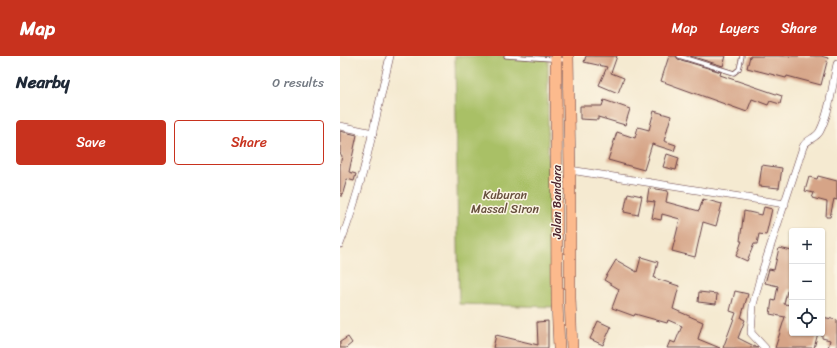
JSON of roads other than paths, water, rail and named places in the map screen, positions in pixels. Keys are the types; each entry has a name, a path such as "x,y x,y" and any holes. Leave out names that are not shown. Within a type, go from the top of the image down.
{"highway":[{"name":"Jalan Bandara","path":"562,58 570,170 570,298 572,348"},
{"name":"Jalan Bandara","path":"559,348 557,296 562,58"}],"street":[{"path":"340,244 350,219 373,134 390,56"},
{"path":"765,348 750,333 760,278 804,144 818,136 824,123 837,64"},
{"path":"340,126 373,134"},
{"path":"570,170 785,204"}],"lane":[{"path":"506,56 562,58"},
{"path":"679,56 734,73 739,69 742,56"}],"park label":[{"name":"Kuburan Massal Siron","path":"505,202"}]}
